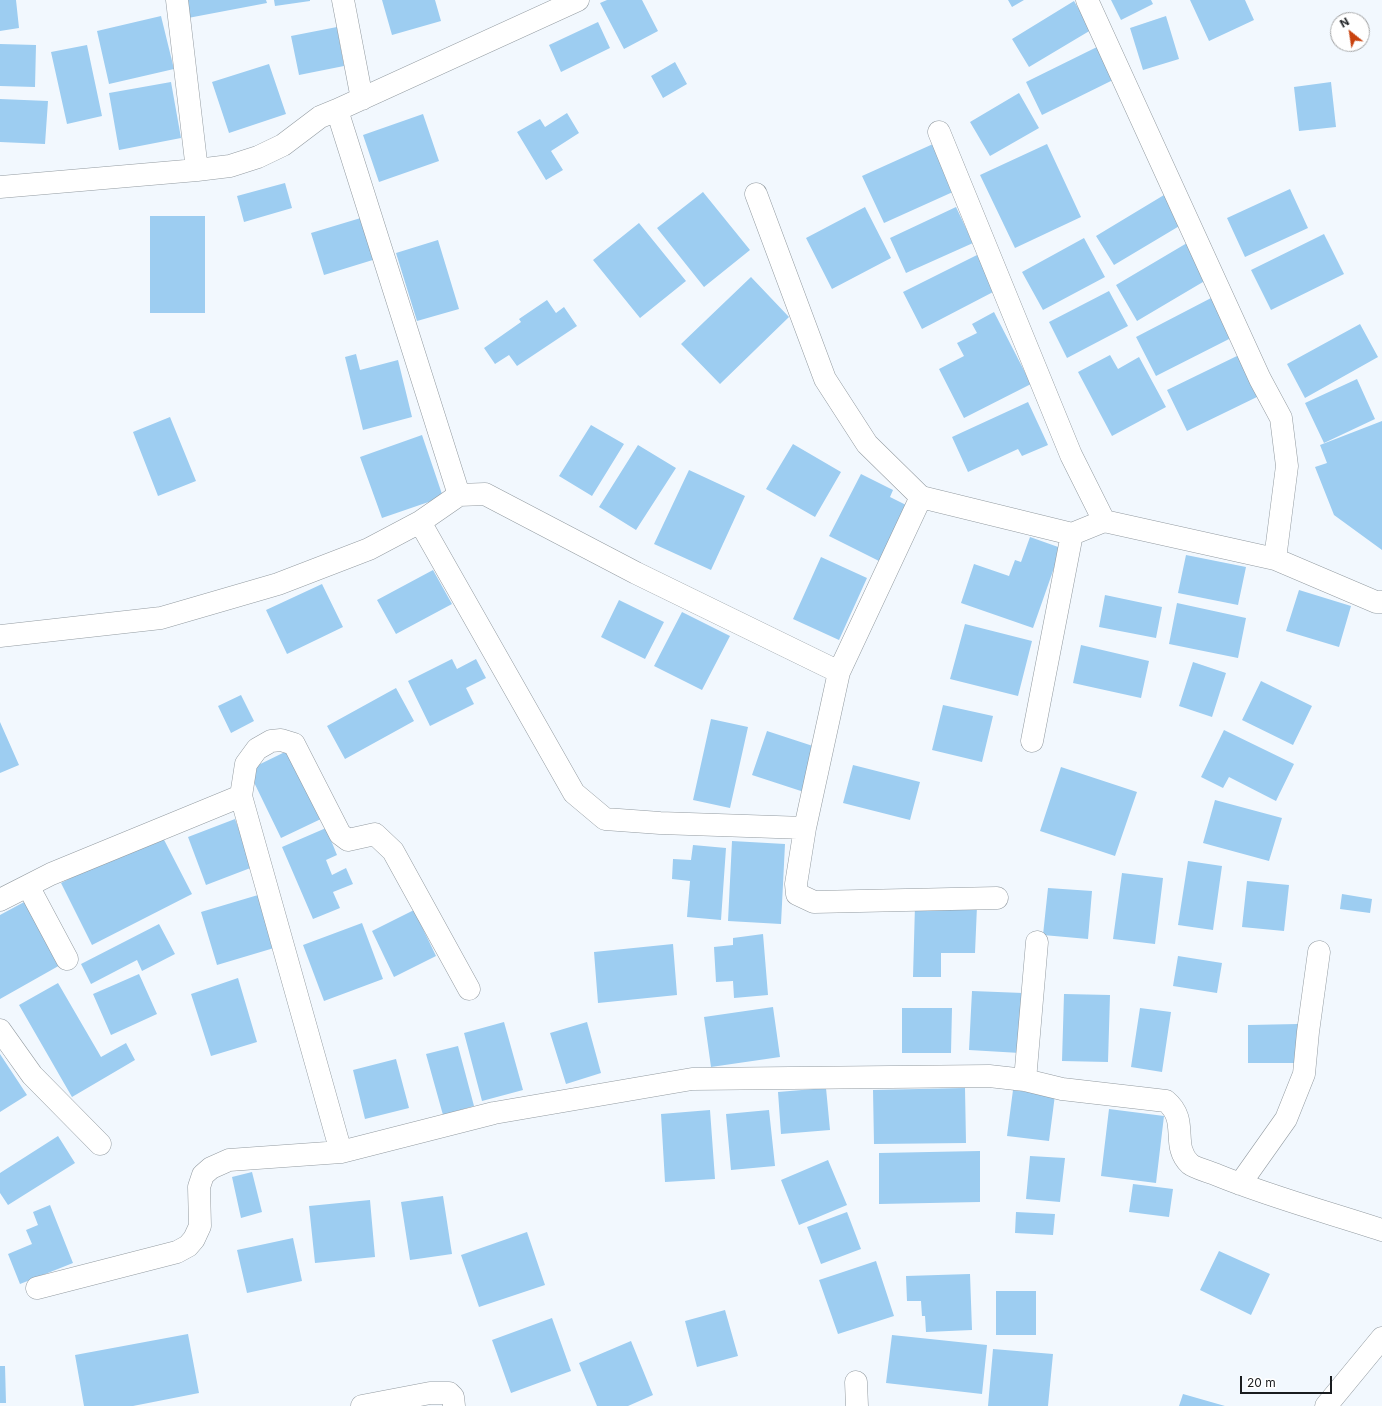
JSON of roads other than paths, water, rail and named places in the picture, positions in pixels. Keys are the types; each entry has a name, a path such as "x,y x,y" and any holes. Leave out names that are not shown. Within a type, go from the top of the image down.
{"street":[{"path":"177,0 197,170"},
{"path":"343,0 362,99"},
{"path":"0,187 197,170 230,166 258,157 283,145 320,117 578,0"},
{"path":"1087,0 1260,379 1281,418 1287,466 1275,559"},
{"path":"337,110 459,495"},
{"path":"939,132 1071,455 1104,521"},
{"path":"756,194 825,379 867,444 920,497 1072,534 1104,521 1275,559 1376,602 1382,602"},
{"path":"0,636 161,618 278,584 369,549 420,522 459,495 485,494 636,574 839,672"},
{"path":"920,497 839,672 805,828 796,884 797,894 814,902 997,898"},
{"path":"420,522 574,792 605,819 660,823 805,828"},
{"path":"1032,741 1072,534"},
{"path":"341,1152 241,796 246,764 257,749 271,741 276,740 294,744 340,834 348,840 375,834 393,851 468,989"},
{"path":"0,900 51,874 241,796"},
{"path":"28,886 67,959"},
{"path":"1025,1080 1037,942"},
{"path":"1240,1184 1286,1119 1304,1074 1318,952"},
{"path":"0,1030 32,1076 100,1144"},
{"path":"37,1288 177,1252 188,1246 194,1240 200,1226 199,1187 203,1175 211,1168 229,1160 341,1152 494,1113 692,1079 989,1076 1025,1080 1062,1089 1166,1101 1172,1106 1178,1118 1181,1152 1190,1164 1240,1184 1382,1230"},
{"path":"1326,1406 1382,1338"},
{"path":"856,1382 857,1406"},
{"path":"362,1406 430,1393 449,1393 453,1397 454,1406"}]}
